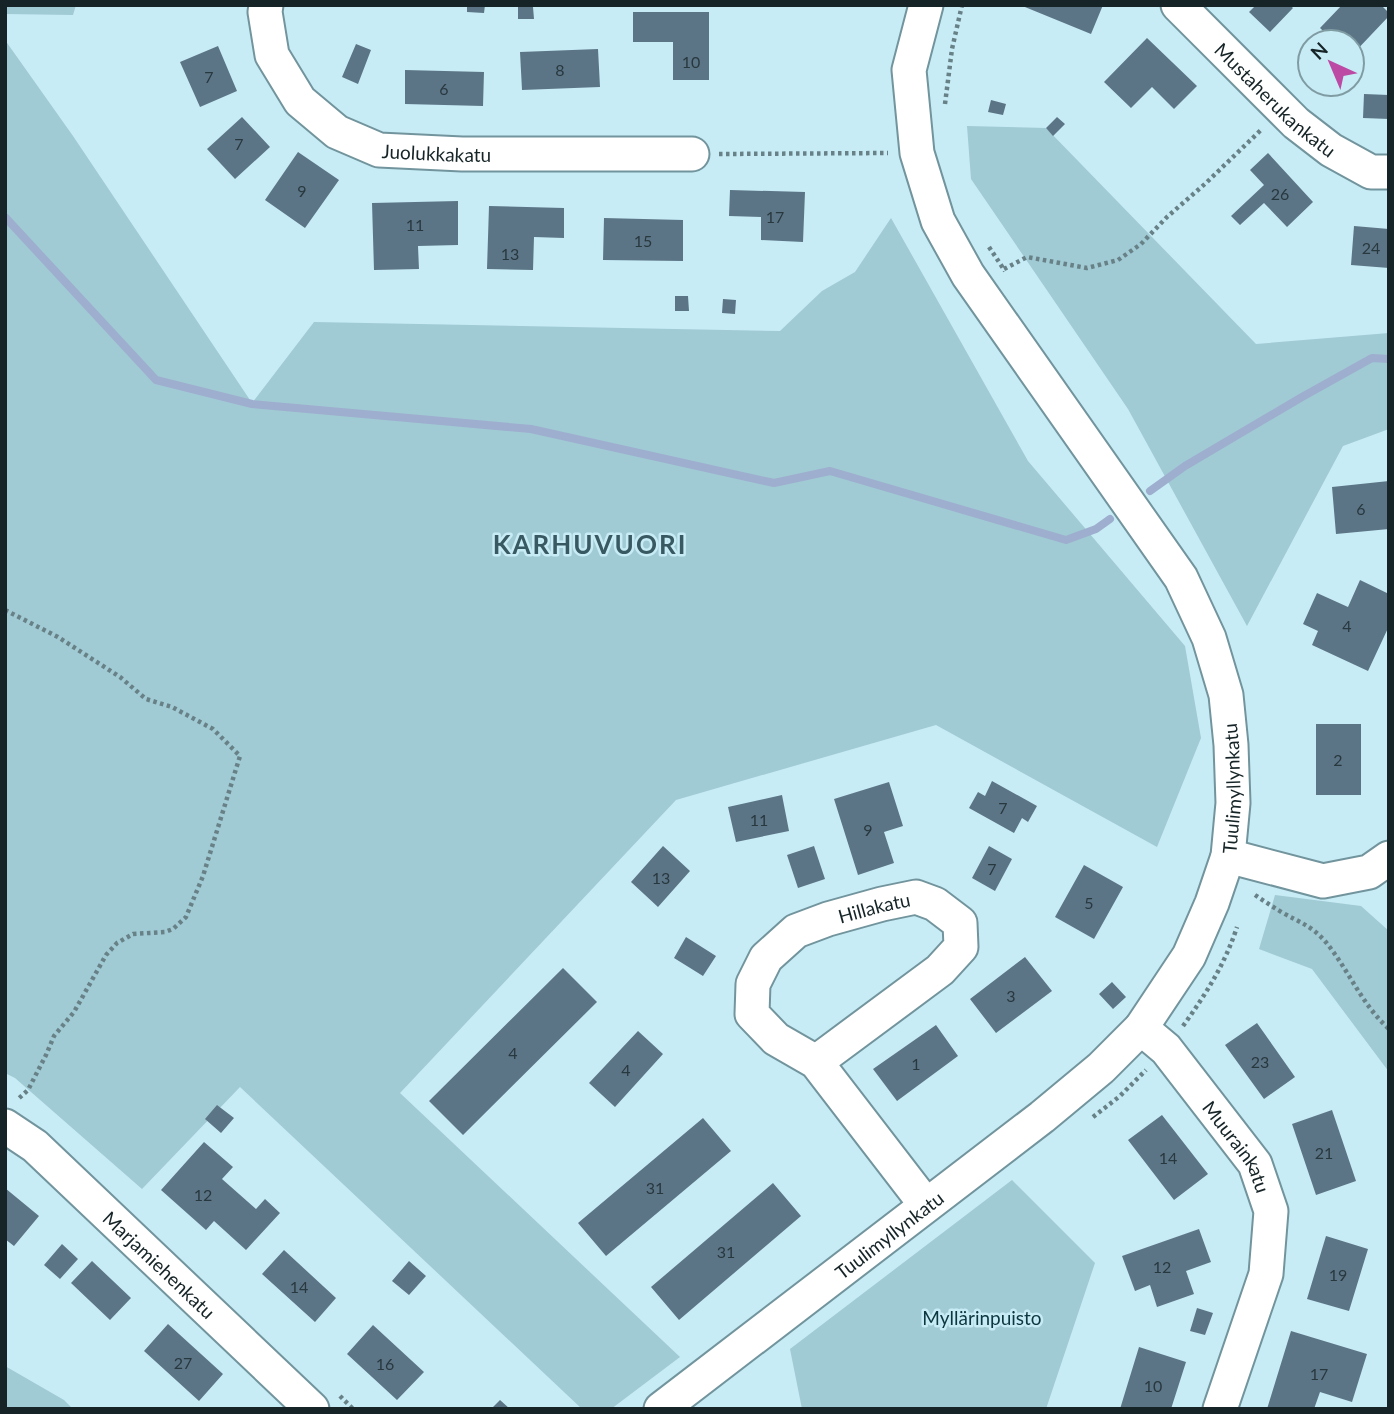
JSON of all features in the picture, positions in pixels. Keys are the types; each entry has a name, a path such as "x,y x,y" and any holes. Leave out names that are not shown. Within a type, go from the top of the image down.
{"street":[{"name":"Juolukkakatu","path":"266,5 272,55 300,101 337,132 379,150 462,154 692,154"},
{"name":"Tuulimyllynkatu","path":"661,1409 1101,1068 1142,1028 1189,956 1212,903 1244,870 1233,803 1226,695 1209,638 1181,578 968,275 938,221 917,153 909,70 926,5"},
{"name":"Mustaherukankatu","path":"1178,5 1296,123 1331,150 1371,172 1389,172"},
{"path":"1244,870 1323,881 1369,872 1389,858"},
{"name":"Hillakatu","path":"816,1062 940,970 961,947 960,923 935,904 916,897 828,919 796,931 766,958 753,984 752,1014 776,1039 816,1062 926,1205"},
{"name":"Muurainkatu","path":"1142,1028 1166,1049 1255,1164 1271,1211 1266,1274 1220,1409"},
{"name":"Marjamiehenkatu","path":"11,1113 35,1146 312,1409"}],"path":[{"path":"945,111 951,48 962,5"},
{"path":"1004,270 1027,257 1087,268 1118,260 1141,244 1283,109"},
{"path":"692,154 917,153"},
{"path":"987,243 1010,278"},
{"path":"5,610 58,637 120,677 146,699 172,707 213,729 240,756 203,876 186,918 165,933 133,934 111,949 74,1012 54,1036 28,1090 11,1113"},
{"path":"1244,870 1284,914 1307,925 1322,939 1337,957 1363,999 1389,1029"},
{"path":"1088,1121 1120,1096 1166,1049 1212,984 1240,918"}],"green space":[{"path":"5,5 76,5 73,15 5,14"},
{"path":"5,40 73,136 252,403 314,322 780,331 822,291 855,272 891,218 1028,461 1185,646 1201,738 1157,847 936,725 676,800 400,1093 680,1357 611,1409 582,1409 240,1087 142,1189 15,1078 5,1073"},
{"path":"967,126 1046,128 1256,344 1389,333 1389,429 1343,446 1247,626 1128,409 971,179"},
{"path":"1275,895 1361,906 1389,931 1389,1072 1312,969 1259,949"},
{"name":"Myllärinpuisto","path":"1012,1180 1095,1263 1046,1409 802,1409 790,1349"},
{"path":"5,1366 64,1400 73,1409 5,1409"}],"building":[{"path":"467,5 485,5 484,13 467,12"},
{"path":"1020,5 1103,5 1091,34"},
{"path":"1256,5 1290,5 1293,8 1270,32 1249,12"},
{"path":"1342,5 1381,5 1389,13 1366,40 1366,28 1320,28"},
{"path":"518,7 533,7 534,19 518,19"},
{"path":"633,12 709,12 709,80 673,80 673,42 633,42"},
{"path":"1147,38 1197,86 1174,109 1152,87 1131,108 1104,82"},
{"path":"356,44 371,50 358,84 342,77"},
{"path":"218,46 237,91 200,107 180,62"},
{"path":"598,49 600,87 522,90 520,52"},
{"path":"405,70 484,72 483,106 405,104"},
{"path":"1366,94 1389,95 1389,119 1363,118"},
{"path":"991,100 1006,104 1003,115 988,112"},
{"path":"242,117 270,147 235,179 207,149"},
{"path":"1057,117 1065,124 1053,136 1046,128"},
{"path":"298,152 339,180 305,228 265,200"},
{"path":"1268,153 1313,202 1287,227 1264,203 1240,225 1231,216 1264,185 1250,170"},
{"path":"730,190 805,192 803,242 761,240 761,217 729,216"},
{"path":"458,201 458,245 418,246 419,269 374,270 372,203"},
{"path":"489,206 564,208 564,238 534,237 533,270 487,269"},
{"path":"604,218 683,220 683,261 603,260"},
{"path":"1354,226 1389,229 1389,268 1351,265"},
{"path":"675,296 688,296 689,311 675,311"},
{"path":"723,299 736,300 735,314 722,313"},
{"path":"1389,481 1389,529 1336,534 1332,487"},
{"path":"1360,580 1389,594 1389,626 1368,671 1312,645 1318,631 1303,624 1317,593 1348,607"},
{"path":"1316,724 1361,724 1361,795 1316,795"},
{"path":"992,781 1037,806 1028,822 1022,818 1014,833 969,808 978,792 985,796"},
{"path":"889,782 903,826 884,832 894,863 858,875 834,799"},
{"path":"782,795 789,831 736,842 728,807"},
{"path":"663,846 690,871 658,907 631,882"},
{"path":"814,846 825,879 798,888 787,855"},
{"path":"989,846 1012,859 995,891 972,878"},
{"path":"1084,865 1123,887 1094,939 1055,917"},
{"path":"686,937 716,956 703,976 674,958"},
{"path":"1025,957 1052,991 996,1033 970,999"},
{"path":"563,968 597,1002 463,1135 429,1101"},
{"path":"1112,982 1126,997 1113,1009 1099,994"},
{"path":"1257,1023 1295,1077 1264,1099 1225,1045"},
{"path":"936,1025 958,1056 897,1101 873,1069"},
{"path":"638,1031 663,1054 615,1107 589,1083"},
{"path":"217,1105 234,1118 221,1133 205,1119"},
{"path":"1332,1110 1356,1181 1316,1195 1292,1124"},
{"path":"1162,1115 1208,1174 1174,1200 1128,1140"},
{"path":"703,1118 731,1151 606,1256 578,1223"},
{"path":"204,1142 233,1167 222,1179 256,1209 265,1199 280,1213 246,1250 214,1221 206,1230 161,1190"},
{"path":"773,1183 801,1216 679,1320 651,1287"},
{"path":"5,1188 39,1216 14,1246 5,1239"},
{"path":"1199,1229 1211,1262 1186,1271 1194,1294 1157,1307 1150,1285 1135,1291 1122,1256"},
{"path":"1326,1236 1368,1249 1349,1311 1307,1299"},
{"path":"62,1244 78,1259 60,1279 44,1265"},
{"path":"284,1250 336,1298 315,1322 262,1274"},
{"path":"92,1261 131,1298 110,1320 71,1283"},
{"path":"409,1261 426,1276 409,1295 392,1281"},
{"path":"1197,1308 1213,1313 1205,1335 1190,1331"},
{"path":"168,1324 223,1374 199,1401 144,1351"},
{"path":"373,1325 424,1372 397,1400 347,1354"},
{"path":"1291,1331 1367,1354 1352,1402 1320,1392 1314,1409 1267,1409"},
{"path":"1139,1347 1186,1362 1171,1409 1120,1409"},
{"path":"500,1400 510,1409 491,1409"}],"waterway":[{"path":"5,217 156,380 252,404 531,429 774,483 830,471 1066,540 1096,529 1110,519"},
{"path":"1150,491 1185,466 1372,358 1389,359"}],"district":[{"name":"KARHUVUORI","path":"590,544"}]}
